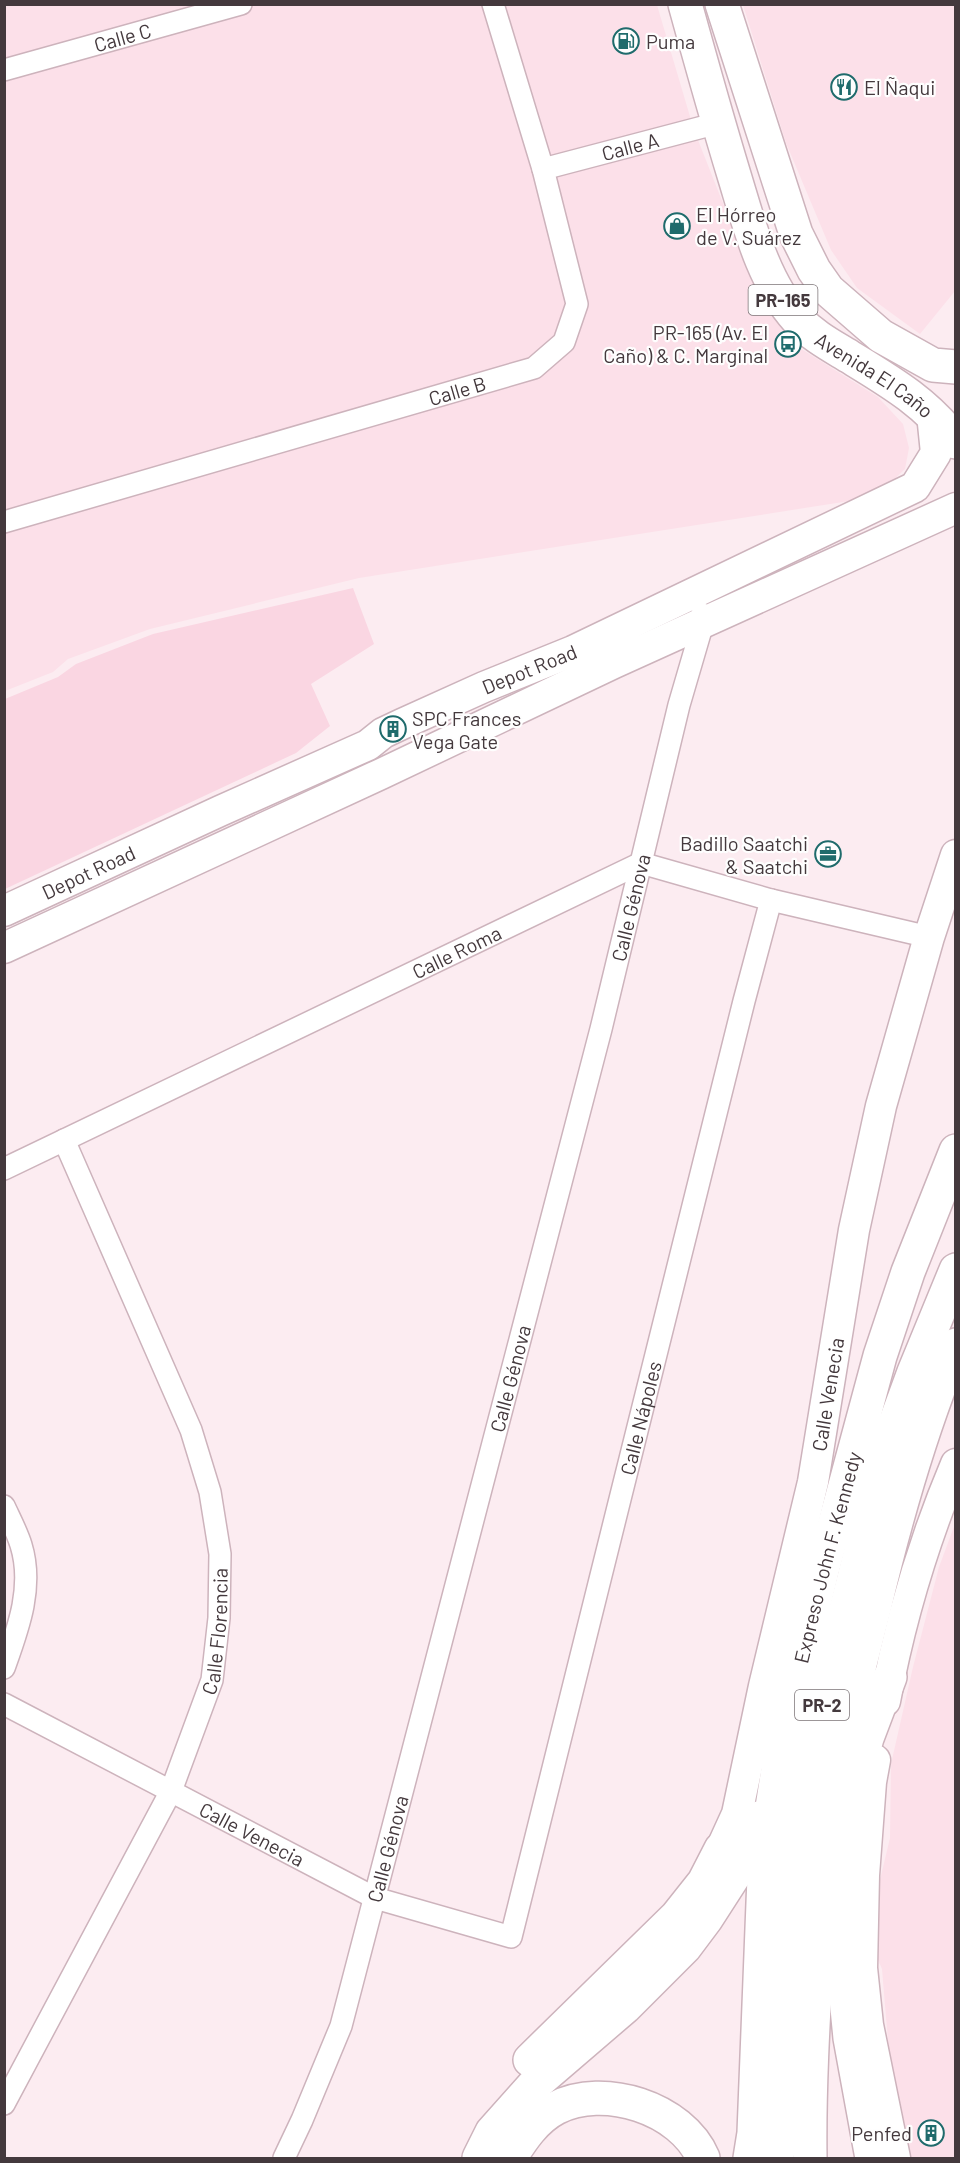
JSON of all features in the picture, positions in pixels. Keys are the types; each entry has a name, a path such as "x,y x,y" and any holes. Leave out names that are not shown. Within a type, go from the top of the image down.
{"main road":[{"name":"Avenida El Caño","path":"685,4 749,225 769,274 785,304 814,334 899,387 932,414 956,442"},
{"name":"Avenida El Caño","path":"722,4 796,234 814,270 828,290 881,336 933,365 956,367"},
{"name":"Expreso John F. Kennedy","path":"750,2158 754,2133 765,1852 785,1725 817,1592 880,1356 908,1272 956,1151"},
{"name":"Expreso John F. Kennedy","path":"777,2158 781,2123 792,1890 806,1776 889,1440 956,1270"},
{"path":"810,2158 810,2068 822,1863 830,1797 844,1726 890,1541 916,1454 956,1345"},
{"path":"872,2158 850,2038 845,1988 843,1925 847,1851 855,1781 867,1738 890,1677"},
{"path":"479,2158 492,2132 533,2086 625,2007 685,1947 735,1874 776,1783"},
{"path":"460,2158 472,2128 503,2087 677,1916 704,1882 721,1849"},
{"path":"510,2158 539,2120 556,2108 580,2099 602,2097 644,2106 666,2117 690,2140 703,2158"}],"street":[{"name":"Calle C","path":"4,70 241,4"},
{"name":"Calle B","path":"4,522 534,368 564,342 577,304 543,170 493,4"},
{"name":"Calle A","path":"543,170 718,123"},
{"name":"Depot Road","path":"4,911 220,811 368,746 383,733 402,724 484,687 573,651 915,487 936,453 932,414"},
{"name":"Depot Road","path":"4,948 956,508"},
{"name":"Calle Génova","path":"284,2158 341,2026 375,1898 601,1029 679,705 703,623 699,590"},
{"name":"Calle Venecia","path":"721,1849 737,1814 764,1686 813,1482 854,1230 881,1106 929,937 956,855"},
{"path":"641,863 771,900 929,937"},
{"name":"Calle Roma","path":"4,1169 641,863"},
{"name":"Calle Nápoles","path":"511,1936 771,900"},
{"name":"Calle Florencia","path":"4,2104 171,1791 212,1680 219,1618 220,1554 210,1492 191,1430 64,1140"},
{"path":"895,2158 874,2056 862,1968 864,1875 871,1782 890,1677 911,1592 935,1514 956,1464"},
{"path":"4,1506 21,1546 26,1580 21,1621 4,1668"},
{"name":"Calle Venecia","path":"4,1704 375,1898 511,1936"}],"shaded area":[{"path":"5,5 657,5 694,130 757,289 795,345 878,397 903,424 909,448 905,469 887,486 862,499 359,578 150,629 68,659 53,672 5,691"},
{"path":"743,5 955,5 955,291 920,334 857,288 831,250 786,143"},
{"path":"353,588 374,644 311,684 330,726 296,753 5,889 5,699 58,677 76,664 153,634"},
{"path":"955,1524 955,2158 911,2158 903,2135 889,2053 882,1969 874,1951 879,1913 879,1884 890,1838 891,1764 939,1567"}],"place":[{"name":"Puma","path":"626,41"},
{"name":"El Ñaqui","path":"844,87"},
{"name":"El Hórreo de V. Suárez","path":"677,226"},
{"name":"PR-165 (Av. El Caño) & C. Marginal","path":"788,344"},
{"name":"SPC Frances Vega Gate","path":"393,729"},
{"name":"Badillo Saatchi & Saatchi","path":"828,854"},
{"name":"Penfed","path":"931,2133"}]}
